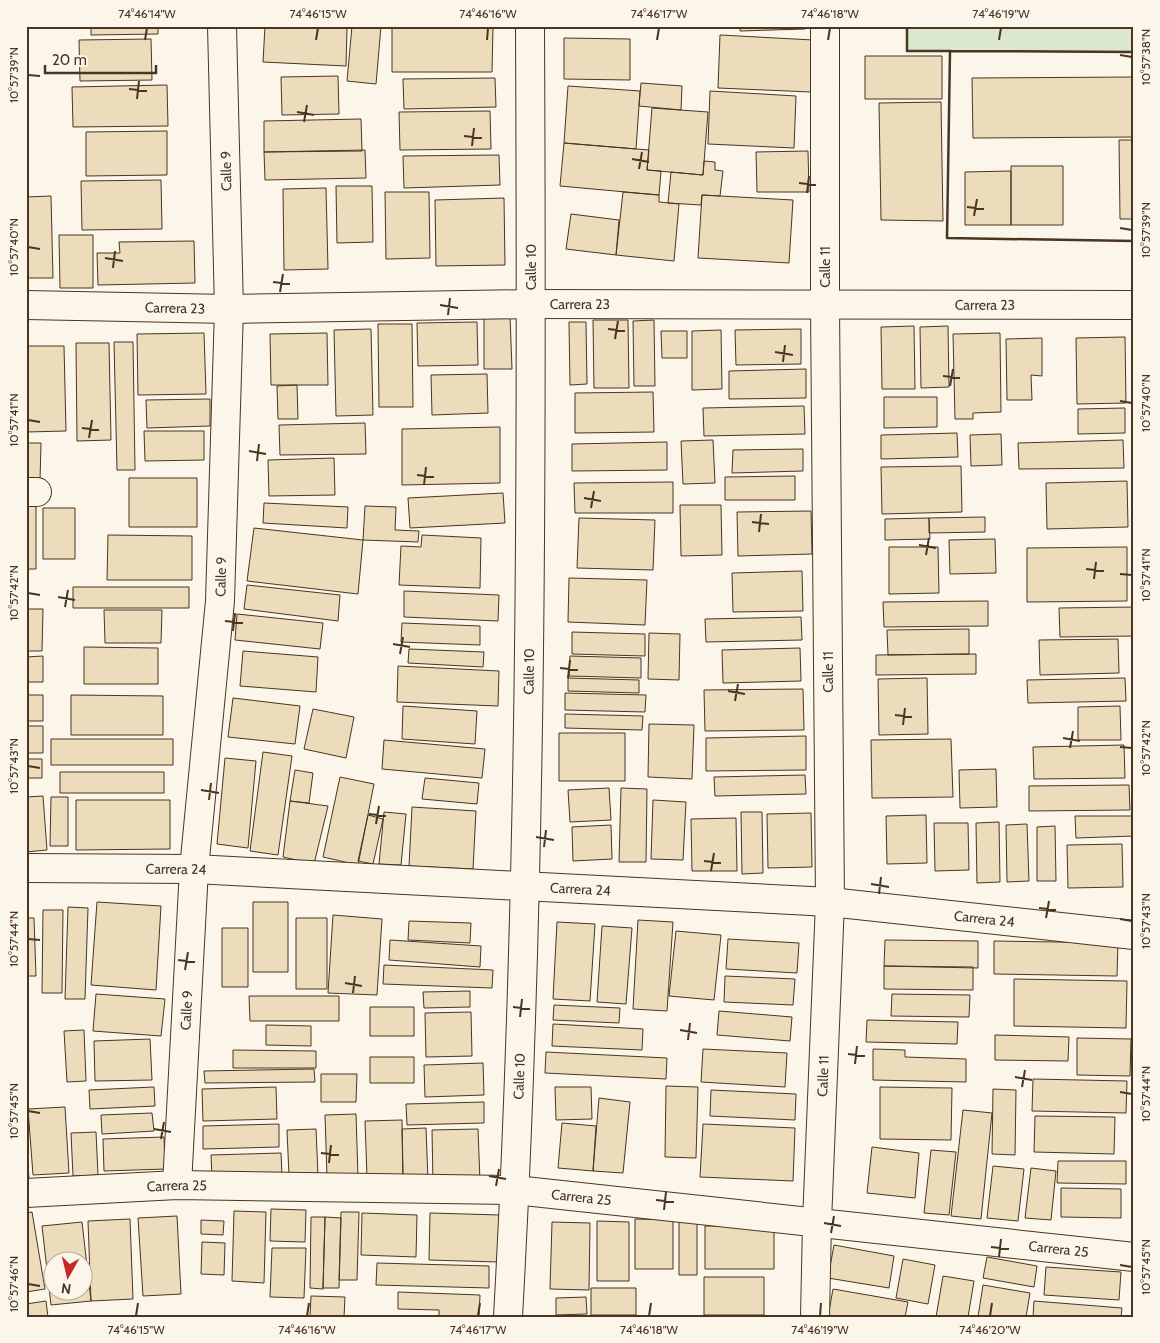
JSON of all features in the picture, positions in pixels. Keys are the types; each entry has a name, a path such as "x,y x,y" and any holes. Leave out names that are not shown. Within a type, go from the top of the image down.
{"street":[{"name":"Calle 9","path":"177,1185 194,869 220,601 229,309 222,26"},
{"name":"Calle 10","path":"508,1317 515,1190 526,886 531,304 530,26"},
{"name":"Calle 11","path":"815,1317 830,902 825,305 825,26"},
{"name":"Carrera 23","path":"26,306 229,309 531,304 1134,305"},
{"name":"Carrera 24","path":"26,868 194,869 830,902 1134,935"},
{"name":"Carrera 25","path":"26,1193 177,1185 515,1190 1134,1257"}],"green space":[{"path":"907,26 1134,26 1134,52 907,51"}],"building":[{"path":"91,26 158,26 158,34 91,35"},
{"path":"265,26 347,28 346,66 263,62"},
{"path":"352,26 381,26 376,84 347,81"},
{"path":"740,26 805,26 805,29 740,31"},
{"path":"392,27 493,27 492,72 392,72"},
{"path":"720,35 813,40 811,92 718,88"},
{"path":"564,38 630,39 630,80 564,79"},
{"path":"151,39 152,80 80,81 79,40"},
{"path":"865,56 942,56 942,99 865,99"},
{"path":"338,76 339,114 282,115 281,77"},
{"path":"1134,77 1134,137 973,138 972,78"},
{"path":"495,78 496,107 404,109 403,79"},
{"path":"641,83 682,86 681,110 639,106"},
{"path":"167,85 168,126 73,127 72,87"},
{"path":"568,86 640,91 636,149 564,143"},
{"path":"710,91 796,96 794,148 708,144"},
{"path":"941,102 943,221 881,220 879,103"},
{"path":"652,108 708,112 703,175 647,170"},
{"path":"490,111 491,149 400,150 399,112"},
{"path":"361,119 362,151 264,152 264,121"},
{"path":"167,131 167,175 86,176 86,132"},
{"path":"1119,140 1134,140 1134,219 1120,219"},
{"path":"564,143 649,150 647,170 661,171 659,195 560,186"},
{"path":"365,150 366,178 265,180 264,152"},
{"path":"808,151 809,192 757,192 756,152"},
{"path":"499,155 500,185 404,188 403,156"},
{"path":"704,161 715,162 715,170 723,171 720,196 702,195 701,205 668,203 671,172 703,175"},
{"path":"1011,166 1063,166 1063,225 1011,225"},
{"path":"1011,171 1011,225 965,225 965,172"},
{"path":"161,180 162,229 82,230 81,181"},
{"path":"336,186 372,186 373,242 337,243"},
{"path":"326,188 328,269 284,270 283,189"},
{"path":"385,192 429,192 430,258 386,259"},
{"path":"623,192 659,195 659,202 679,204 674,261 616,255"},
{"path":"702,195 793,200 789,263 698,258"},
{"path":"51,196 53,278 28,278 27,197"},
{"path":"504,198 505,265 436,266 435,200"},
{"path":"571,214 619,220 616,255 566,249"},
{"path":"59,235 93,235 93,288 60,288"},
{"path":"194,241 195,283 98,285 97,253 120,253 119,242"},
{"path":"484,316 510,316 512,369 484,369"},
{"path":"593,320 628,320 629,388 594,388"},
{"path":"654,320 655,386 634,386 633,321"},
{"path":"477,322 478,365 418,366 417,323"},
{"path":"569,322 586,322 587,384 570,385"},
{"path":"378,324 412,324 413,407 379,407"},
{"path":"914,326 915,389 882,389 881,327"},
{"path":"948,326 949,387 921,388 920,327"},
{"path":"371,329 373,415 336,416 334,330"},
{"path":"801,329 801,364 736,365 735,330"},
{"path":"721,330 722,389 692,390 692,331"},
{"path":"661,331 687,331 687,358 662,358"},
{"path":"204,333 206,394 138,395 137,334"},
{"path":"327,333 328,385 271,385 270,334"},
{"path":"1000,333 1001,412 973,413 973,419 955,419 953,334"},
{"path":"1125,337 1126,403 1077,404 1076,338"},
{"path":"1042,338 1042,376 1031,375 1032,400 1007,400 1006,339"},
{"path":"114,342 133,342 135,470 117,470"},
{"path":"76,343 109,343 111,440 77,441"},
{"path":"26,346 64,346 66,431 26,432"},
{"path":"806,369 806,398 729,399 729,371"},
{"path":"487,374 488,413 432,415 431,375"},
{"path":"297,385 298,419 278,419 277,386"},
{"path":"653,392 654,432 575,433 575,393"},
{"path":"884,397 937,397 937,427 884,428"},
{"path":"210,399 210,426 147,428 146,400"},
{"path":"804,406 805,434 704,436 703,408"},
{"path":"1125,408 1125,433 1078,434 1078,409"},
{"path":"365,423 366,454 280,455 279,425"},
{"path":"500,427 500,483 402,485 402,429"},
{"path":"144,431 204,431 204,460 145,461"},
{"path":"957,433 958,457 881,459 881,435"},
{"path":"1001,434 1002,465 971,466 970,435"},
{"path":"713,440 715,483 683,484 681,441"},
{"path":"1123,440 1124,468 1019,469 1018,443"},
{"path":"667,442 667,470 572,471 572,444"},
{"path":"26,443 41,443 40,481 26,481"},
{"path":"803,449 803,471 732,473 733,450"},
{"path":"334,458 335,495 269,496 268,460"},
{"path":"961,466 962,512 882,514 881,467"},
{"path":"795,476 795,500 725,500 725,477"},
{"path":"129,478 197,478 197,527 129,527"},
{"path":"1127,481 1128,527 1047,529 1046,483"},
{"path":"673,482 673,513 575,513 574,483"},
{"path":"503,493 505,523 410,528 408,498"},
{"path":"264,503 348,507 347,528 263,523"},
{"path":"36,505 36,569 26,569 26,506"},
{"path":"680,505 721,505 722,555 681,556"},
{"path":"365,506 396,507 395,530 419,531 418,542 363,540"},
{"path":"43,508 75,508 75,559 43,559"},
{"path":"811,511 812,554 738,556 737,512"},
{"path":"985,517 985,532 929,533 929,518"},
{"path":"579,518 655,520 653,570 577,568"},
{"path":"929,518 930,539 885,540 885,519"},
{"path":"254,528 363,540 358,594 247,581"},
{"path":"108,535 192,536 192,580 107,580"},
{"path":"422,535 481,538 480,588 399,585 401,546 421,547"},
{"path":"995,539 996,573 950,574 949,540"},
{"path":"889,547 938,547 939,593 889,594"},
{"path":"1127,547 1127,601 1027,602 1027,548"},
{"path":"802,571 803,611 733,612 732,573"},
{"path":"569,578 647,580 645,625 568,622"},
{"path":"247,585 340,595 338,621 244,609"},
{"path":"73,587 189,587 189,608 73,608"},
{"path":"404,591 499,595 498,621 404,617"},
{"path":"988,601 988,626 884,627 883,602"},
{"path":"1134,607 1134,636 1060,637 1059,608"},
{"path":"26,609 43,609 42,651 26,651"},
{"path":"104,610 162,610 161,643 105,643"},
{"path":"237,614 323,623 320,649 235,640"},
{"path":"801,617 802,640 706,642 705,619"},
{"path":"402,623 480,626 480,645 401,642"},
{"path":"969,629 969,654 888,655 887,630"},
{"path":"572,632 645,634 645,656 572,654"},
{"path":"649,633 680,634 679,680 648,679"},
{"path":"1118,639 1119,673 1040,675 1039,640"},
{"path":"84,647 158,648 158,684 84,684"},
{"path":"800,648 801,681 723,683 722,650"},
{"path":"409,649 484,652 483,667 408,663"},
{"path":"243,651 318,657 316,692 240,686"},
{"path":"976,654 976,674 876,675 876,655"},
{"path":"43,656 43,682 26,682 26,657"},
{"path":"570,656 641,658 641,678 569,676"},
{"path":"398,666 499,671 498,706 397,702"},
{"path":"568,678 639,680 639,693 568,691"},
{"path":"927,678 928,734 879,735 878,679"},
{"path":"1125,678 1126,701 1028,703 1027,680"},
{"path":"803,689 804,730 705,731 704,690"},
{"path":"565,693 646,695 645,712 565,710"},
{"path":"26,695 43,695 43,721 26,721"},
{"path":"71,695 163,696 163,735 71,735"},
{"path":"233,698 300,706 295,744 228,737"},
{"path":"403,706 477,711 475,744 402,739"},
{"path":"1120,706 1121,740 1078,740 1078,707"},
{"path":"313,709 354,717 346,758 304,749"},
{"path":"565,714 643,716 642,730 565,728"},
{"path":"649,724 694,725 692,779 648,777"},
{"path":"26,726 43,726 43,753 26,753"},
{"path":"559,733 625,733 625,781 559,781"},
{"path":"806,736 806,770 706,771 706,738"},
{"path":"51,739 173,739 173,765 51,765"},
{"path":"951,739 953,797 872,798 871,740"},
{"path":"384,740 485,749 482,778 382,769"},
{"path":"1124,745 1125,778 1034,779 1033,747"},
{"path":"263,752 292,756 278,855 250,851"},
{"path":"225,758 256,761 248,848 217,844"},
{"path":"26,759 42,759 42,778 26,778"},
{"path":"996,769 997,807 960,808 959,770"},
{"path":"295,770 313,773 309,803 290,801"},
{"path":"60,772 164,772 164,793 60,793"},
{"path":"805,775 806,794 715,796 714,777"},
{"path":"340,777 374,784 358,865 323,857"},
{"path":"425,778 479,783 477,804 422,799"},
{"path":"1129,785 1130,810 1029,811 1029,786"},
{"path":"609,788 611,820 570,822 568,790"},
{"path":"621,788 647,789 646,862 619,862"},
{"path":"43,796 47,850 26,852 26,797"},
{"path":"51,797 68,797 68,846 50,846"},
{"path":"76,800 170,800 170,849 76,850"},
{"path":"653,800 686,802 683,860 651,859"},
{"path":"290,801 328,806 314,864 283,857"},
{"path":"412,807 476,811 473,869 409,866"},
{"path":"384,812 406,814 401,865 379,864"},
{"path":"741,812 762,812 763,873 742,874"},
{"path":"811,813 812,867 768,868 767,814"},
{"path":"368,815 383,819 373,864 358,861"},
{"path":"926,815 927,863 887,864 886,816"},
{"path":"1075,816 1133,816 1134,836 1076,838"},
{"path":"736,818 737,871 692,871 691,819"},
{"path":"999,822 1000,882 977,883 976,823"},
{"path":"934,823 968,823 969,870 935,871"},
{"path":"1027,824 1029,881 1007,882 1006,825"},
{"path":"611,825 612,859 573,861 572,827"},
{"path":"1055,826 1056,881 1037,881 1037,827"},
{"path":"1122,844 1123,887 1068,888 1067,845"},
{"path":"97,902 161,906 156,990 91,985"},
{"path":"253,902 288,902 288,972 253,972"},
{"path":"68,907 88,908 85,999 65,999"},
{"path":"43,910 63,910 62,993 42,993"},
{"path":"333,915 382,919 377,995 328,993"},
{"path":"26,918 34,918 36,976 26,976"},
{"path":"296,918 327,918 327,989 296,989"},
{"path":"638,920 673,922 667,1011 633,1009"},
{"path":"409,921 471,923 470,943 408,940"},
{"path":"557,922 595,924 590,1001 553,999"},
{"path":"602,926 632,928 626,1004 597,1002"},
{"path":"222,928 248,928 248,987 222,987"},
{"path":"676,931 721,935 714,1000 669,996"},
{"path":"728,939 799,943 797,973 726,969"},
{"path":"390,940 481,946 480,967 389,960"},
{"path":"885,940 978,941 978,968 884,966"},
{"path":"994,941 1118,943 1117,976 994,974"},
{"path":"384,965 493,970 492,988 383,984"},
{"path":"884,966 973,967 973,990 884,989"},
{"path":"725,976 795,979 793,1005 724,1002"},
{"path":"1014,979 1127,981 1126,1028 1014,1026"},
{"path":"470,991 470,1007 424,1008 423,992"},
{"path":"96,994 165,999 161,1036 93,1031"},
{"path":"892,994 970,995 969,1017 891,1016"},
{"path":"249,996 339,996 339,1021 250,1021"},
{"path":"554,1005 620,1008 619,1023 553,1020"},
{"path":"370,1007 414,1007 414,1036 370,1036"},
{"path":"719,1011 792,1017 790,1041 717,1035"},
{"path":"471,1012 472,1056 426,1057 425,1013"},
{"path":"867,1020 958,1022 957,1044 866,1042"},
{"path":"553,1024 643,1029 642,1050 552,1046"},
{"path":"266,1025 311,1026 311,1046 266,1045"},
{"path":"84,1030 86,1081 67,1082 64,1031"},
{"path":"995,1035 1069,1037 1068,1061 995,1060"},
{"path":"1077,1038 1131,1039 1130,1076 1077,1075"},
{"path":"150,1039 152,1080 95,1081 94,1041"},
{"path":"703,1049 787,1053 785,1087 701,1082"},
{"path":"873,1049 905,1050 905,1057 966,1059 966,1082 873,1080"},
{"path":"233,1050 316,1051 316,1068 233,1068"},
{"path":"546,1052 667,1058 666,1079 545,1073"},
{"path":"370,1057 414,1057 414,1083 370,1083"},
{"path":"483,1063 484,1095 425,1097 424,1065"},
{"path":"314,1069 315,1082 205,1083 204,1071"},
{"path":"321,1074 357,1074 356,1102 321,1102"},
{"path":"1033,1079 1127,1081 1126,1113 1032,1111"},
{"path":"666,1086 698,1087 696,1158 665,1157"},
{"path":"154,1087 155,1106 90,1109 89,1090"},
{"path":"276,1087 277,1119 203,1121 202,1089"},
{"path":"555,1087 591,1087 592,1119 556,1120"},
{"path":"880,1087 952,1088 951,1140 880,1139"},
{"path":"993,1089 1016,1090 1015,1155 992,1154"},
{"path":"711,1090 796,1094 795,1120 710,1116"},
{"path":"599,1098 630,1102 623,1173 593,1171"},
{"path":"484,1102 484,1123 407,1125 406,1104"},
{"path":"65,1107 69,1173 33,1175 28,1109"},
{"path":"963,1110 992,1113 981,1219 951,1216"},
{"path":"152,1113 154,1131 102,1134 101,1115"},
{"path":"356,1114 358,1177 327,1177 325,1115"},
{"path":"1035,1116 1115,1117 1114,1154 1034,1152"},
{"path":"402,1120 403,1176 367,1177 365,1121"},
{"path":"562,1123 596,1126 593,1171 558,1168"},
{"path":"279,1124 279,1147 203,1149 203,1126"},
{"path":"703,1124 795,1128 793,1181 700,1177"},
{"path":"426,1128 428,1181 403,1182 402,1129"},
{"path":"316,1129 318,1175 289,1176 287,1130"},
{"path":"478,1129 480,1182 433,1184 432,1130"},
{"path":"96,1132 98,1175 73,1176 71,1133"},
{"path":"26,1135 29,1179 26,1179"},
{"path":"164,1137 165,1169 104,1171 103,1139"},
{"path":"872,1147 919,1153 915,1198 867,1193"},
{"path":"931,1150 956,1152 949,1215 924,1213"},
{"path":"281,1153 282,1175 212,1177 211,1155"},
{"path":"1058,1161 1126,1161 1126,1184 1057,1183"},
{"path":"993,1166 1024,1169 1018,1221 987,1218"},
{"path":"1031,1168 1056,1171 1051,1220 1025,1218"},
{"path":"1061,1188 1121,1189 1121,1218 1061,1217"},
{"path":"271,1209 306,1210 305,1242 270,1241"},
{"path":"234,1211 266,1212 264,1283 232,1281"},
{"path":"32,1212 42,1271 42,1289 26,1292 26,1213"},
{"path":"341,1212 359,1212 357,1280 339,1280"},
{"path":"362,1213 417,1215 416,1257 361,1255"},
{"path":"430,1213 500,1215 499,1262 429,1260"},
{"path":"177,1216 181,1294 143,1296 138,1218"},
{"path":"311,1217 325,1217 323,1289 310,1288"},
{"path":"325,1217 341,1218 339,1288 323,1288"},
{"path":"679,1217 697,1217 697,1275 679,1275"},
{"path":"130,1219 133,1299 91,1301 92,1250 89,1250 88,1221"},
{"path":"635,1219 673,1220 673,1269 635,1269"},
{"path":"201,1220 224,1221 223,1235 201,1234"},
{"path":"597,1221 629,1222 629,1281 597,1281"},
{"path":"82,1222 85,1250 45,1250 42,1226"},
{"path":"552,1222 590,1223 589,1290 550,1289"},
{"path":"705,1226 774,1226 774,1269 705,1269"},
{"path":"202,1242 225,1243 224,1275 201,1274"},
{"path":"834,1245 894,1256 889,1288 828,1278"},
{"path":"272,1248 306,1248 304,1298 270,1297"},
{"path":"987,1257 1037,1266 1034,1287 983,1278"},
{"path":"903,1259 935,1265 928,1304 896,1298"},
{"path":"377,1263 489,1266 489,1288 376,1285"},
{"path":"1046,1267 1121,1272 1119,1300 1044,1295"},
{"path":"943,1276 974,1281 968,1317 936,1317"},
{"path":"704,1277 764,1277 764,1315 704,1315"},
{"path":"983,1285 1030,1293 1026,1317 978,1317"},
{"path":"591,1288 636,1288 636,1315 591,1315"},
{"path":"833,1289 908,1302 905,1317 828,1317"},
{"path":"398,1292 480,1295 479,1317 439,1317 439,1310 398,1309"},
{"path":"311,1296 345,1297 344,1317 310,1317"},
{"path":"586,1297 587,1314 556,1315 556,1298"},
{"path":"50,1300 91,1301 51,1305"},
{"path":"46,1301 48,1317 26,1317 26,1304"},
{"path":"1034,1301 1122,1308 1121,1317 1033,1317"}],"wall":[{"path":"907,26 907,51 951,51"},
{"path":"1134,52 950,51 947,238 1134,241"}]}
